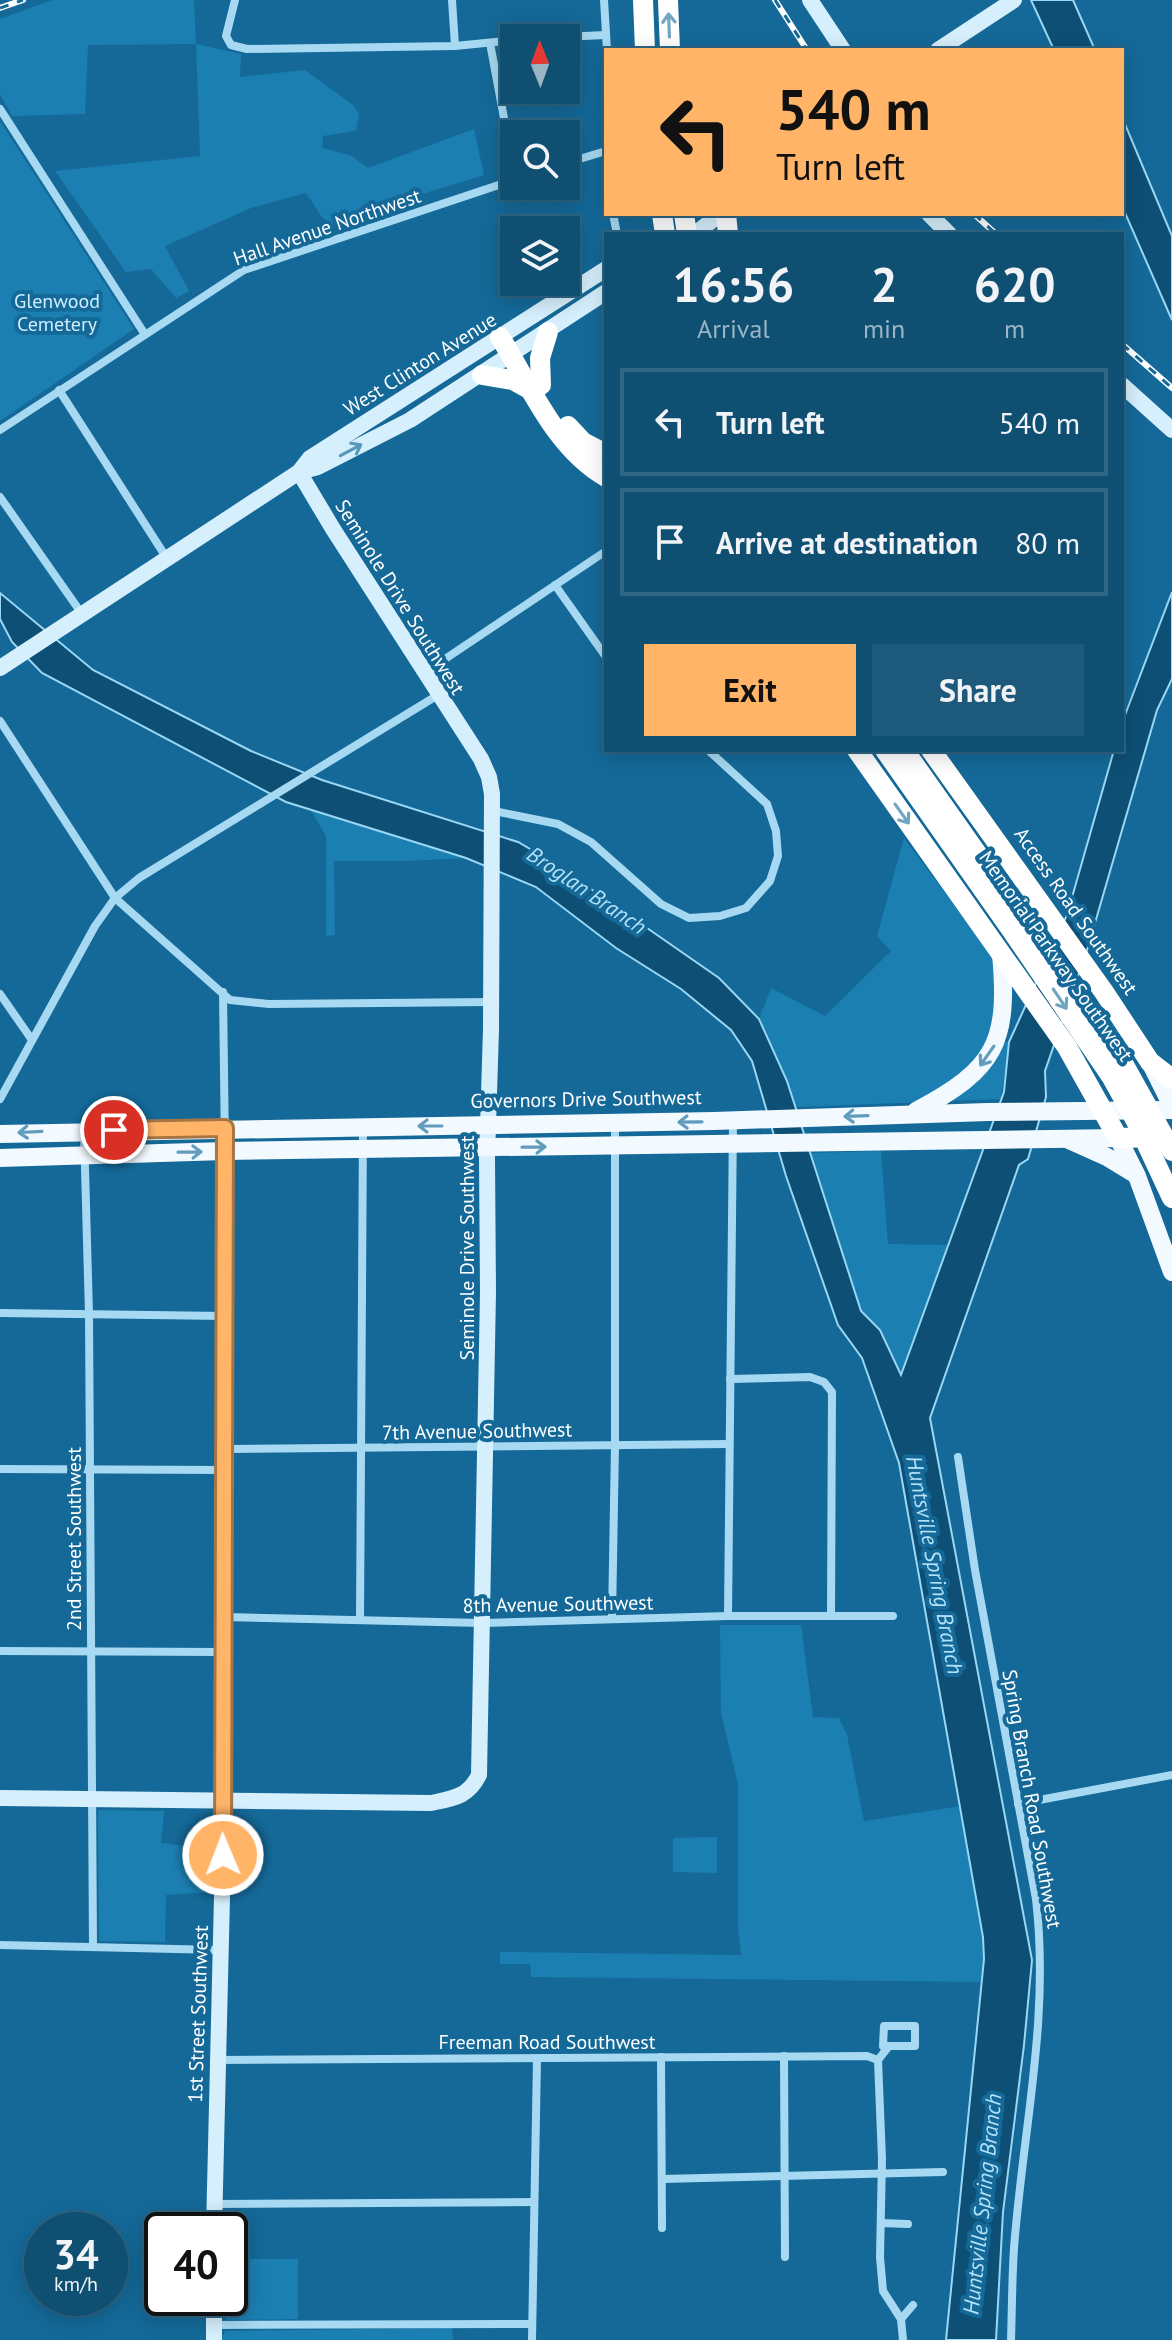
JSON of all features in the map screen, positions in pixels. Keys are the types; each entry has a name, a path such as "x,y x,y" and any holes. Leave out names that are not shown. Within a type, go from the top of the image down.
{"highway":[{"path":"643,0 645,48"},
{"path":"668,0 670,48"},
{"path":"538,389 540,358 548,332"},
{"path":"504,335 574,452 604,476"},
{"path":"482,375 513,380 538,389 572,431 590,447 604,453"},
{"path":"858,752 1067,1047 1118,1138 1172,1137"},
{"name":"Memorial Parkway Southwest","path":"887,752 1109,1038 1172,1151"},
{"name":"Memorial Parkway Southwest","path":"905,752 1022,926 1118,1087 1172,1198"},
{"name":"Access Road Southwest","path":"932,752 1104,992 1150,1062"},
{"path":"966,799 1022,926"},
{"path":"1079,1069 1101,1082 1126,1078 1134,1070 1136,1039"},
{"path":"1150,1062 1172,1079"}],"main road":[{"path":"910,1114 966,1079 987,1058 996,1042 1004,1009 1001,954"},
{"name":"Access Road Southwest","path":"1150,1062 1172,1108"},
{"name":"Governors Drive Southwest","path":"0,1134 733,1121 1172,1108"},
{"path":"1063,1138 1109,1157 1137,1176"},
{"path":"0,1158 225,1151 1118,1138 1137,1176 1172,1272"},
{"path":"1144,1194 1151,1177 1172,1166"}],"street":[{"path":"235,0 226,36 231,45 247,49 455,46 500,42"},
{"path":"452,0 455,46"},
{"path":"604,0 607,48"},
{"path":"810,0 842,48"},
{"path":"941,48 1014,0"},
{"path":"580,36 606,35"},
{"path":"490,43 504,120"},
{"path":"0,109 144,333"},
{"path":"580,159 604,152"},
{"name":"Hall Avenue Northwest","path":"0,430 244,270 500,185"},
{"path":"666,232 688,216"},
{"path":"698,232 718,216"},
{"path":"931,216 947,232"},
{"name":"West Clinton Avenue","path":"299,472 310,458 604,270"},
{"name":"West Clinton Avenue","path":"0,668 299,472 318,467 410,420 604,293"},
{"path":"1124,387 1170,428"},
{"path":"59,390 166,557"},
{"name":"Seminole Drive Southwest","path":"222,1799 431,1803 462,1795 471,1789 479,1775 480,1760 494,819 489,777 481,759 299,472"},
{"path":"0,497 82,615"},
{"path":"425,675 604,552"},
{"path":"555,585 604,654"},
{"path":"0,1099 95,926 115,898 139,878 438,695"},
{"path":"0,721 115,898 230,1000 269,1004 491,1002"},
{"path":"494,819 558,824 591,842 661,904 689,918 720,916 746,908 770,881 778,856 776,831 767,804 710,752"},
{"name":"1st Street Southwest","path":"214,2212 224,1617 223,992"},
{"path":"0,994 32,1040"},
{"path":"910,1114 911,1140"},
{"path":"728,1616 733,1121"},
{"path":"612,1619 615,1123"},
{"path":"360,1620 363,1126"},
{"name":"2nd Street Southwest","path":"84,1131 89,1314 93,1947"},
{"path":"0,1313 225,1316"},
{"path":"730,1379 810,1377 824,1382 832,1392 831,1616"},
{"name":"7th Avenue Southwest","path":"225,1449 729,1444"},
{"name":"Spring Branch Road Southwest","path":"958,1457 1036,1899 1042,1978 1036,2060 1014,2247 1011,2340"},
{"path":"0,1469 225,1470"},
{"name":"8th Avenue Southwest","path":"224,1617 482,1623 728,1616 893,1616"},
{"path":"0,1651 223,1652"},
{"path":"1018,1804 1172,1775"},
{"path":"0,1798 222,1799"},
{"path":"0,1945 220,1950"},
{"path":"884,2026 915,2026 915,2046 889,2046 883,2046 884,2026"},
{"path":"889,2046 878,2060 883,2291 901,2319 903,2340"},
{"path":"784,2056 785,2257"},
{"name":"Freeman Road Southwest","path":"216,2060 784,2056 867,2056 878,2060"},
{"path":"661,2057 662,2228"},
{"path":"532,2340 537,2059"},
{"path":"662,2179 943,2172"},
{"path":"214,2204 534,2202"},
{"path":"881,2223 908,2224"},
{"path":"901,2319 913,2305"},
{"path":"214,2332 532,2324"}],"green space":[{"path":"52,0 194,0 196,44 88,45 85,114 12,116 0,94 0,19"},
{"path":"196,44 241,54 240,77 305,70 353,105 359,114 356,131 323,136 322,148 352,156 368,168 474,129 484,175 383,206 334,227 322,217 306,193 251,208 165,246 189,291 176,298 151,269 126,272 55,171 200,156"},
{"name":"Glenwood Cemetery","path":"0,121 134,329 0,421"},
{"path":"310,809 466,858 334,861 335,935 326,936 326,836"},
{"path":"904,838 992,956 1013,992 1009,1021 1002,1040 1009,1042 1001,1099 795,1107 787,1081 759,1019 771,988 825,1016 891,951 877,936"},
{"path":"881,1151 888,1244 950,1245 902,1376 880,1330 861,1311 809,1153"},
{"path":"720,1625 801,1625 813,1717 839,1718 847,1735 864,1821 961,1806 983,1937 984,1959 980,1982 531,1977 530,1964 500,1964 500,1952 741,1955 738,1927 738,1784 721,1713"},
{"path":"98,1810 164,1811 161,1843 212,1849 212,1892 166,1895 165,1942 99,1941"},
{"path":"717,1837 717,1873 673,1872 673,1838"},
{"path":"248,2259 298,2259 298,2319 228,2320 224,2317 248,2316"},
{"path":"452,2328 453,2340 220,2340 225,2331"}],"water":[{"path":"1031,0 1073,0 1094,48 1053,48"},
{"path":"1124,122 1172,236 1172,320 1124,211"},
{"path":"1172,592 1172,679 1157,710 1088,947 1045,1071 1046,1097 1028,1159 1019,1165 930,1418 1032,1960 1003,2212 996,2340 946,2340 984,1959 983,1937 899,1463 862,1358 838,1325 786,1176 752,1061 731,1030 681,989 616,948 536,887 466,858 286,802 42,673 12,642 0,619 0,593 93,670 251,751 322,780 518,842 552,862 719,978 759,1019 787,1081 861,1311 880,1330 901,1375 1004,1092 1009,1042 1067,915 1113,752 1124,752 1124,718"}],"railway":[{"path":"0,8 23,0"},
{"path":"775,0 806,48"},
{"path":"976,216 994,232"},
{"path":"1124,346 1172,388"}],"route":[{"path":"114,1130 225,1128 223,1855"}],"water label":[{"name":"Broglan Branch","path":"587,890"},
{"name":"Huntsville Spring Branch","path":"935,1565"},
{"name":"Huntsville Spring Branch","path":"982,2204"}]}
